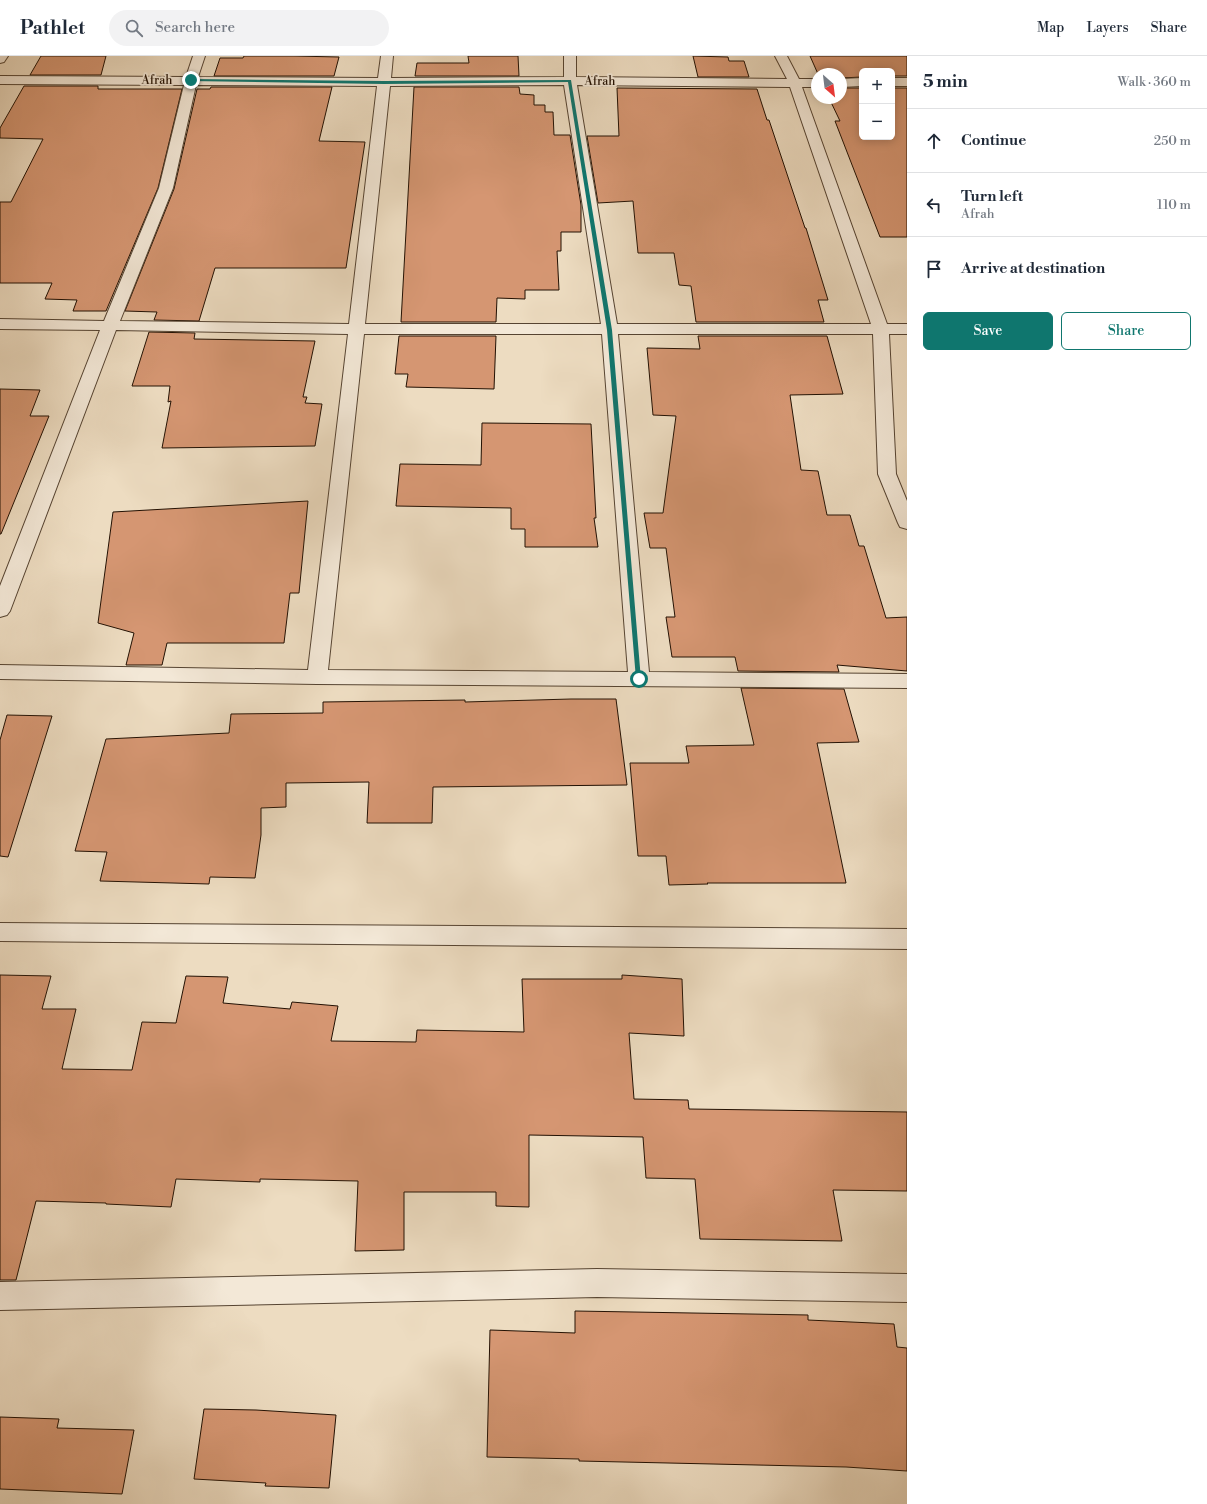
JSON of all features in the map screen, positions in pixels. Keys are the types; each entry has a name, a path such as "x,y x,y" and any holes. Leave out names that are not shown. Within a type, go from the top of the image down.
{"street":[{"path":"0,611 110,325 166,188 191,80 199,56"},
{"path":"317,677 358,329 388,56"},
{"path":"570,56 570,81 610,330 639,679"},
{"path":"781,56 795,83 881,330 887,474 907,523"},
{"name":"Afrah","path":"0,80 811,83"},
{"path":"847,83 859,82"},
{"path":"895,82 907,82"},
{"path":"0,324 358,329 907,329"},
{"path":"0,672 317,677 907,681"},
{"path":"0,932 907,939"},
{"path":"0,1296 597,1283 907,1288"}],"building":[{"path":"41,56 106,56 101,75 30,75"},
{"path":"244,56 339,57 334,76 214,76 220,58 243,58"},
{"path":"468,56 518,56 519,76 415,76 417,63 469,63"},
{"path":"693,56 728,57 729,61 744,61 749,77 698,77"},
{"path":"810,56 907,56 907,76 895,76 895,68 859,68 859,77 847,78 847,68 815,68"},
{"path":"24,86 98,86 98,89 182,89 158,188 106,311 73,311 77,300 45,299 52,283 0,283 0,202 11,202 43,139 0,138 0,128"},
{"path":"211,87 332,87 319,141 365,142 346,268 215,268 199,321 154,320 157,312 125,311 174,189 197,89 210,89"},
{"path":"414,87 519,87 520,94 534,95 534,105 545,105 545,112 553,112 554,135 570,135 581,205 581,232 561,232 561,251 557,251 559,290 525,290 525,299 497,298 496,322 401,322"},
{"path":"617,88 757,89 806,228 828,300 818,300 824,322 696,322 691,286 679,285 674,253 638,253 633,201 598,203 587,136 619,136"},
{"path":"847,88 859,88 859,140 895,140 895,88 907,88 907,237 880,237 835,121 840,121 832,104 847,104"},
{"path":"149,332 195,333 194,339 315,341 303,397 307,397 305,403 322,404 315,446 162,448 171,401 168,402 170,386 132,386"},
{"path":"399,336 496,336 494,389 406,387 408,374 395,374"},
{"path":"698,336 827,336 843,394 790,395 801,470 818,471 827,515 850,515 859,546 864,546 886,618 907,617 907,671 837,665 839,672 738,671 735,657 672,657 666,617 675,617 666,548 650,548 644,513 663,513 676,416 653,415 647,348 700,349"},
{"path":"0,389 40,390 30,416 49,416 1,534 0,534"},
{"path":"482,423 591,424 596,518 594,518 598,547 525,547 525,529 511,529 511,508 396,506 400,464 481,465"},
{"path":"308,501 299,593 290,593 284,643 167,643 162,665 126,665 134,633 98,623 113,512"},
{"path":"741,688 844,689 859,742 817,743 846,883 707,883 708,884 669,885 666,856 638,856 630,763 689,763 686,746 754,745"},
{"path":"616,699 627,785 433,787 432,823 367,823 369,782 286,783 286,807 261,808 261,835 255,878 210,877 209,884 100,881 107,852 75,851 106,739 229,733 231,714 323,713 323,702 465,700 465,702"},
{"path":"7,715 52,716 8,857 0,856 0,740"},
{"path":"0,975 51,976 42,1009 76,1009 62,1069 132,1070 142,1022 176,1023 186,976 228,977 223,1003 290,1009 292,1002 338,1006 331,1041 416,1042 417,1030 524,1032 522,979 622,979 622,975 682,979 684,1036 629,1033 634,1099 688,1100 689,1109 907,1112 907,1191 833,1190 842,1241 700,1239 695,1179 646,1178 643,1137 529,1135 529,1207 496,1206 496,1192 404,1192 404,1250 355,1251 358,1181 260,1179 260,1182 176,1179 171,1207 36,1201 16,1280 0,1280"},
{"path":"575,1311 808,1315 808,1320 894,1324 897,1347 907,1348 907,1471 846,1467 579,1461 579,1459 487,1457 490,1330 575,1333"},
{"path":"204,1409 256,1410 336,1415 329,1488 265,1486 266,1483 194,1479"},
{"path":"0,1417 59,1419 57,1428 134,1430 122,1494 0,1489"}],"route":[{"path":"191,80 384,82 570,81 610,330 639,679"}]}
